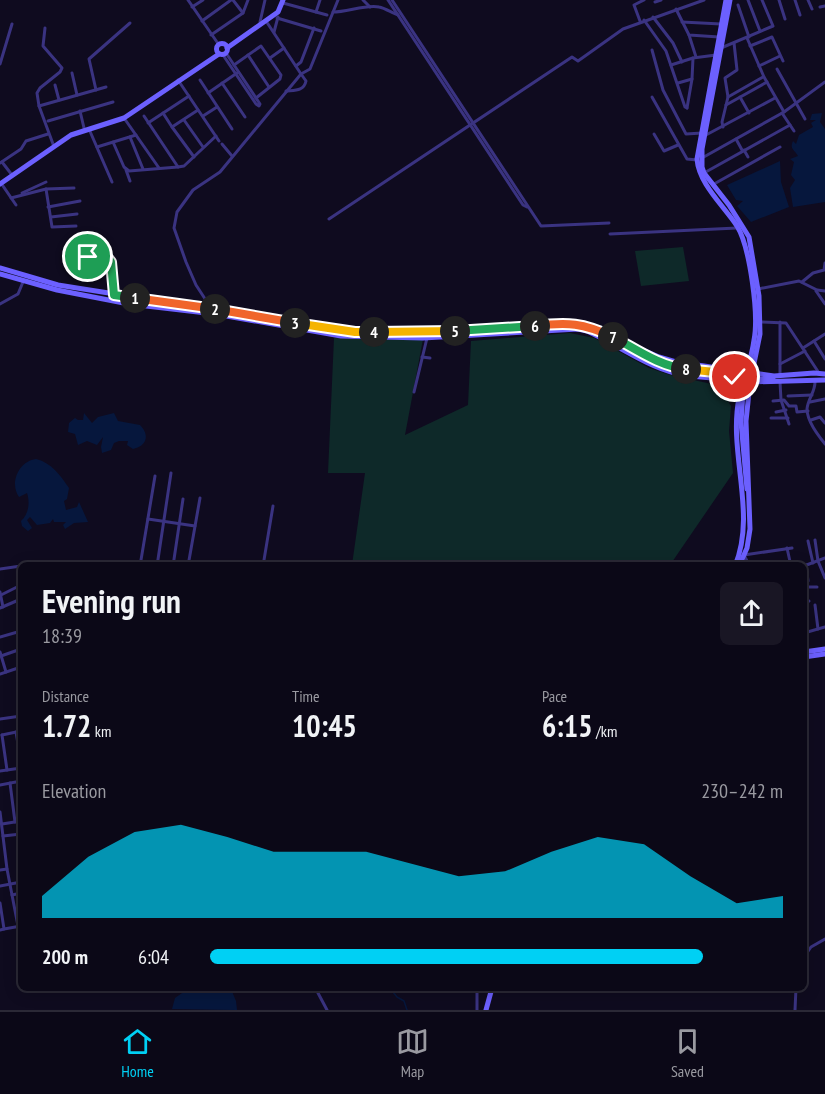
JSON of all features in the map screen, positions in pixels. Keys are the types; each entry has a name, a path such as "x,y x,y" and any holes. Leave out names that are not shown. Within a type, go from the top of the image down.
{"main road":[{"path":"728,0 716,55 700,159 700,174 738,228 749,263 756,322 755,339 747,382 738,400"},
{"path":"704,134 728,0"},
{"path":"12,175 70,133 123,118 277,13 282,1"},
{"path":"0,183 64,139 87,129"},
{"path":"700,159 712,185 729,206 748,237 758,289 761,322 756,359 749,374"},
{"path":"0,268 40,281 107,297 114,295 212,309 349,333 568,329 587,331 653,365 676,374 747,382 824,376"},
{"path":"0,274 23,282 107,297 349,333 427,338 538,328 566,323 586,326 667,360 780,379 815,380 824,376"},
{"path":"634,347 647,357 678,368 759,379 824,376"},
{"path":"732,375 739,381 743,392 741,422 750,529 744,555 740,562"},
{"path":"722,380 734,386 738,400 736,423 744,524 738,562"},
{"path":"747,382 746,422 749,467 747,489"},
{"path":"807,653 825,652"},
{"path":"486,1010 491,991"}],"street":[{"path":"188,0 259,106 260,104 222,50"},
{"path":"192,7 202,0"},
{"path":"202,21 232,0 243,13"},
{"path":"211,34 243,13 248,0"},
{"path":"265,0 263,22 274,32 306,81 301,89 284,92"},
{"path":"300,8 302,0"},
{"path":"316,12 320,0"},
{"path":"212,309 196,285 186,262 174,228 176,218 190,192 220,172 284,92 301,74 310,69 338,0"},
{"path":"363,0 370,7"},
{"path":"390,0 541,226 609,223"},
{"path":"390,0 471,124"},
{"path":"644,0 634,5 642,21 663,45 687,108 694,58 689,35 676,9"},
{"path":"656,2 661,0"},
{"path":"329,219 573,57 578,61 623,29 694,1 704,0"},
{"path":"748,0 760,31"},
{"path":"721,48 773,26 762,0"},
{"path":"779,0 785,19"},
{"path":"795,0 800,15"},
{"path":"808,0 812,9"},
{"path":"282,1 327,15"},
{"path":"738,5 750,46 766,82 794,131"},
{"path":"820,7 825,6"},
{"path":"333,12 382,7 399,15"},
{"path":"274,32 277,13 321,31"},
{"path":"653,17 672,43 682,62"},
{"path":"682,22 721,24"},
{"path":"96,90 89,59 130,23"},
{"path":"0,64 2,48 12,24"},
{"path":"45,28 43,46 62,69 38,90 37,97 53,144"},
{"path":"296,66 301,62 314,28"},
{"path":"689,35 719,37"},
{"path":"750,46 771,37 783,61"},
{"path":"723,127 728,97 726,78 737,70 734,43"},
{"path":"234,65 261,46 270,58 282,76 256,98"},
{"path":"270,58 284,48"},
{"path":"652,50 663,90 686,134 704,134 723,127 776,98"},
{"path":"248,55 269,87"},
{"path":"671,65 694,58 716,55"},
{"path":"759,66 780,56"},
{"path":"777,69 805,118"},
{"path":"72,73 77,95"},
{"path":"208,93 237,73"},
{"path":"728,97 764,77"},
{"path":"178,80 232,156"},
{"path":"200,80 232,129"},
{"path":"678,83 692,80"},
{"path":"725,106 766,82"},
{"path":"652,97 687,159 700,159 783,113 825,82"},
{"path":"222,83 245,117"},
{"path":"55,85 59,100"},
{"path":"39,106 106,87"},
{"path":"148,123 189,96"},
{"path":"740,97 749,113"},
{"path":"48,121 113,102"},
{"path":"202,116 218,106"},
{"path":"172,127 198,110"},
{"path":"80,111 112,182"},
{"path":"163,113 194,158"},
{"path":"144,117 178,167"},
{"path":"123,118 159,168"},
{"path":"184,120 204,147"},
{"path":"705,173 790,125"},
{"path":"12,175 1,162 21,149 26,141 49,134"},
{"path":"654,134 663,151 678,145"},
{"path":"97,147 136,135"},
{"path":"126,170 184,166 216,136"},
{"path":"130,137 143,170"},
{"path":"736,139 748,157"},
{"path":"113,142 130,181"},
{"path":"712,185 780,147"},
{"path":"11,198 46,182"},
{"path":"0,183 16,205"},
{"path":"18,195 46,189 74,188"},
{"path":"46,189 52,227 76,226"},
{"path":"48,207 80,201"},
{"path":"51,217 77,214"},
{"path":"610,234 738,228"},
{"path":"64,252 88,257 105,255 111,262 114,295"},
{"path":"758,289 802,282 813,273 822,271 825,263"},
{"path":"0,304 18,294 23,282"},
{"path":"802,282 814,289 825,291"},
{"path":"814,289 825,304"},
{"path":"761,322 786,323 824,376"},
{"path":"780,322 778,343 781,400 789,424"},
{"path":"780,364 804,350 823,335 825,343"},
{"path":"414,392 427,338"},
{"path":"814,341 825,359"},
{"path":"422,357 430,358"},
{"path":"815,380 808,411 817,435 824,441"},
{"path":"788,396 812,395"},
{"path":"810,402 825,400"},
{"path":"772,401 785,401 789,406 796,406 797,412 808,411"},
{"path":"776,412 786,410"},
{"path":"811,420 820,417 825,423"},
{"path":"771,418 788,418"},
{"path":"158,562 171,473"},
{"path":"142,562 155,476"},
{"path":"189,562 200,498"},
{"path":"174,562 183,499"},
{"path":"264,562 273,506"},
{"path":"148,519 195,526"},
{"path":"815,540 818,561 825,578"},
{"path":"808,541 813,563"},
{"path":"749,562 744,555 790,548 791,562"},
{"path":"807,565 825,558"},
{"path":"0,569 18,566"},
{"path":"807,576 808,581"},
{"path":"18,586 1,593 2,608 18,600"},
{"path":"807,587 817,587"},
{"path":"815,605 818,629"},
{"path":"807,634 825,627"},
{"path":"0,637 18,632"},
{"path":"6,672 1,654 18,650"},
{"path":"0,674 18,668"},
{"path":"0,719 18,716"},
{"path":"8,770 1,735 16,732 18,744"},
{"path":"0,771 18,768"},
{"path":"0,784 18,782"},
{"path":"10,783 15,822"},
{"path":"0,812 10,884 18,922"},
{"path":"1,824 18,822"},
{"path":"3,836 18,834"},
{"path":"0,870 8,869"},
{"path":"0,886 18,883"},
{"path":"12,895 18,894"},
{"path":"0,903 2,929 18,926"},
{"path":"807,952 811,946 825,939"},
{"path":"477,991 477,1010"},
{"path":"795,1010 796,991"},
{"path":"318,993 327,1010"}],"green space":[{"path":"683,247 689,281 641,286 635,251"},
{"path":"570,333 594,338 649,368 712,384 725,396 731,406 729,431 733,473 672,562 352,562 365,473 328,473 334,338 423,339 405,435 468,405 471,341"}],"water":[{"path":"822,113 820,122 825,129 825,202 793,207 790,188 795,180 791,175 794,162 790,159 798,156 792,144 793,141 796,144 799,135 813,127 811,123 816,120 810,120 812,114"},
{"path":"780,161 781,182 789,207 751,222 737,206 743,201 736,200 727,185"},
{"path":"84,413 92,423 98,417 114,413 118,421 140,425 146,436 144,443 133,449 127,445 128,441 119,441 114,443 111,450 102,453 103,437 97,445 87,441 78,445 75,434 68,432 69,423 75,418 83,420"},
{"path":"36,459 59,474 69,488 67,499 64,501 66,510 77,507 79,502 88,522 74,523 65,529 63,525 66,522 54,522 53,519 50,523 37,525 30,517 27,520 32,528 28,531 22,526 21,521 28,508 28,500 27,493 19,497 16,491 17,473 25,464"},
{"path":"185,991 232,991 237,1010 172,1009 175,998"}],"waterway":[{"path":"392,991 404,1001 407,1010"}],"route":[{"path":"88,257 105,255 111,262 114,295 355,332 448,332 566,323 586,326 611,336 634,347 647,357 668,365 724,373 735,377"}]}
